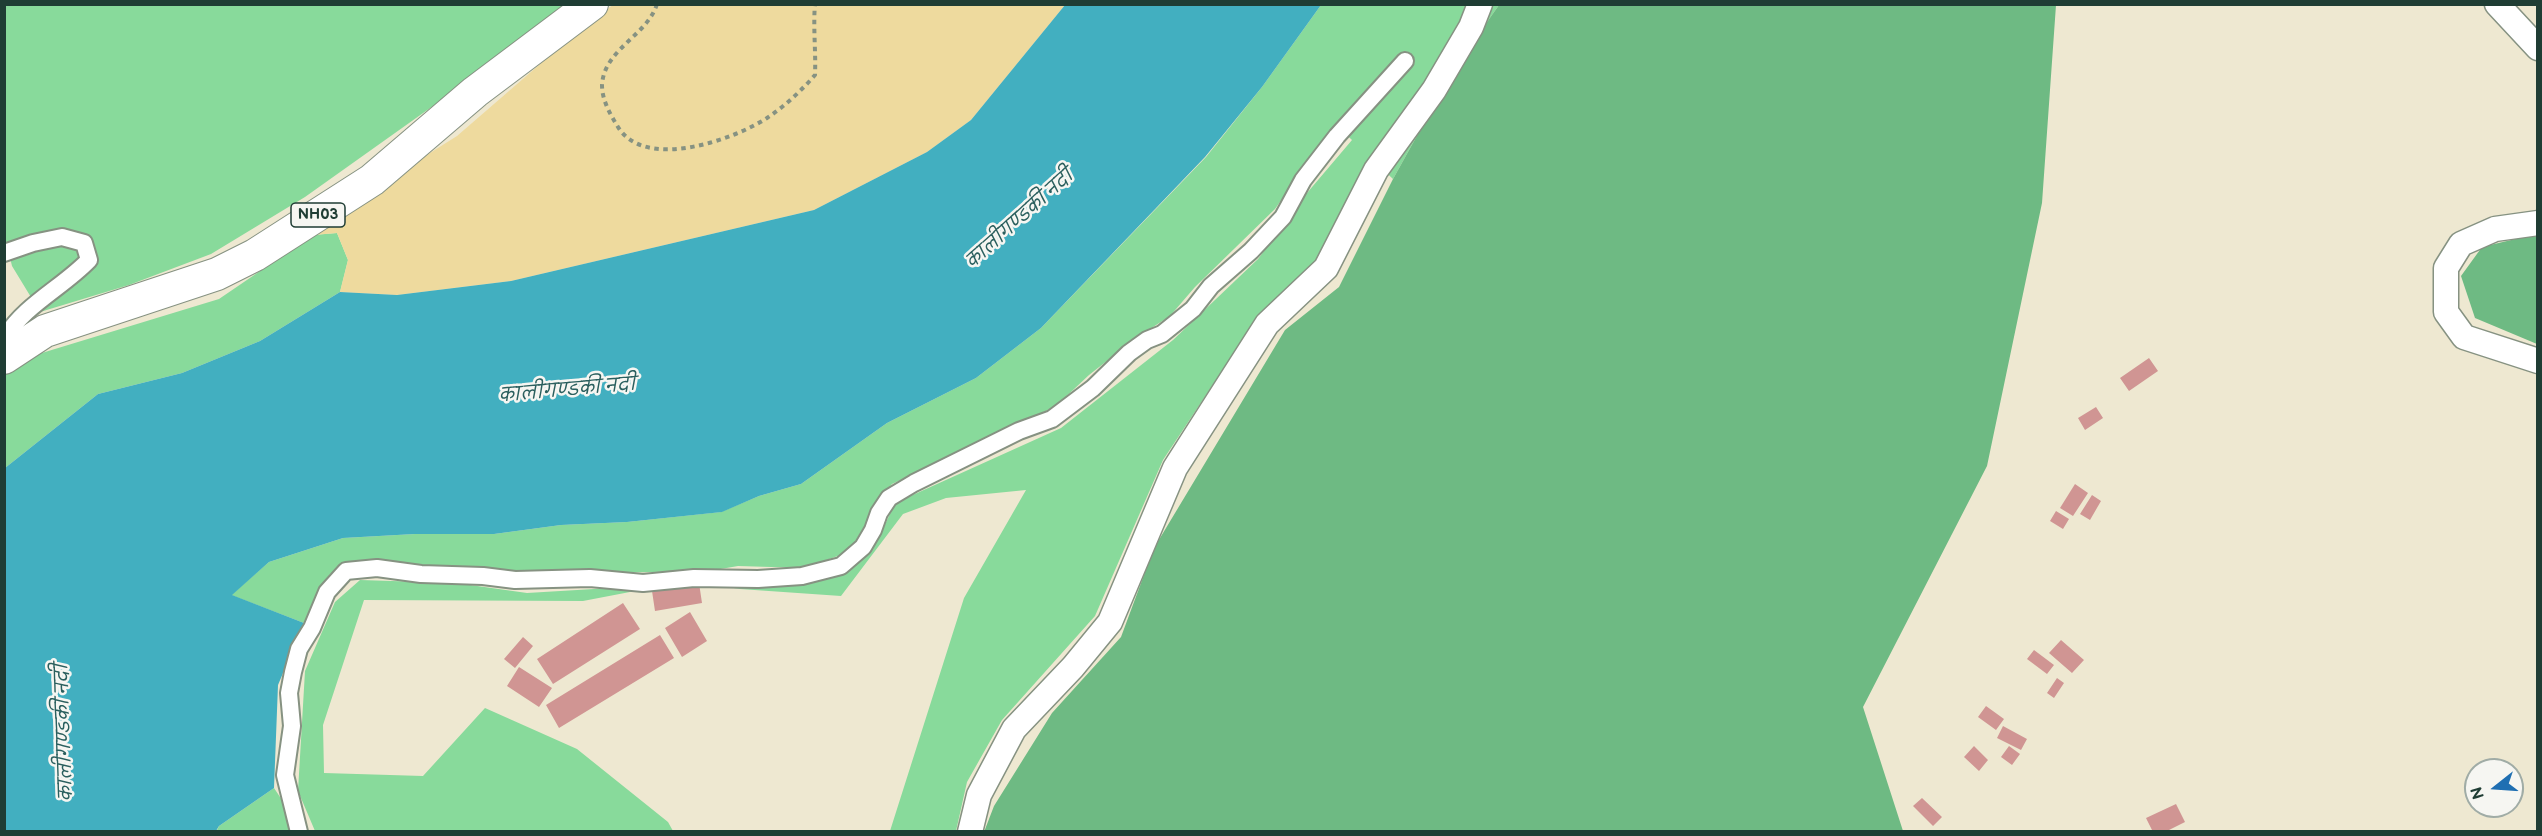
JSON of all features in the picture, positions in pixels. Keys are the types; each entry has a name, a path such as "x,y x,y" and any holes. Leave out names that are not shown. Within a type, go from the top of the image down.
{"highway":[{"name":"NH03","path":"4,358 45,331 217,274 255,255 372,180 475,92 592,4"}],"street":[{"path":"970,831 979,795 1014,729 1073,667 1110,622 1174,468 1267,324 1326,268 1376,170 1434,90 1471,27 1480,4"},
{"path":"2497,4 2538,48"},
{"path":"299,831 285,775 292,726 289,693 299,649 312,628 327,592 346,571 377,568 421,574 483,576 515,580 590,578 643,583 694,578 758,579 802,576 841,566 863,547 873,530 879,513 889,498 914,483 1019,431 1052,418 1093,388 1129,353 1147,340 1162,334 1193,309 1211,286 1251,251 1283,217 1303,180 1337,136 1405,61"},
{"path":"2538,223 2495,229 2461,244 2446,268 2446,312 2464,337 2538,361"},
{"path":"4,253 62,237 84,243 89,260 30,308 12,325 4,339"}],"path":[{"path":"657,4 654,16 622,46 605,68 602,86 607,110 623,135 641,146 666,152 688,148 735,133 766,118 796,95 815,75 816,54 813,31 815,4"}],"green space":[{"path":"4,5 575,5 305,197 211,254 129,285 40,312 12,266 5,237"},
{"path":"1321,5 1499,5 1454,69 1393,179 1374,161 1322,260 1261,312 1163,460 1095,616 1002,720 967,782 956,831 890,831 964,598 1026,490 946,498 903,514 841,596 740,589 695,582 583,601 364,600 323,725 324,773 423,776 485,708 577,749 668,822 673,831 315,831 298,791 305,671 335,602 360,580 456,583 527,593 644,586 695,580 803,579 844,570 881,533 895,503 1061,428 1173,340 1258,259 1307,193 1352,140 1335,124 1275,209 1195,287 1170,316 1136,338 1089,375 1056,406 892,484 874,505 849,552 804,568 738,566 709,571 543,574 349,563 330,574 304,623 231,595 269,562 343,538 415,534 494,534 561,525 627,522 721,512 759,496 801,484 887,423 976,378 1041,328 1206,157 1262,87"},
{"path":"1499,5 2056,5 2042,203 1987,466 1863,707 1903,831 984,832 994,806 1052,713 1121,637 1154,548 1285,330 1339,287 1393,179 1454,69"},
{"path":"337,233 348,260 340,292 260,341 182,373 98,394 5,468 4,376 32,356 219,299 313,235"},
{"path":"2532,235 2537,237 2537,344 2475,318 2461,276 2482,247"},
{"path":"274,788 284,803 293,832 216,832 219,826"}],"sand":[{"path":"613,5 1065,5 971,120 927,152 814,210 511,281 397,295 340,292 348,260 337,233 313,235 395,175 457,136 591,20"}],"water":[{"name":"कालीगण्डकी नदी","path":"1065,5 1321,5 1262,87 1205,157 1041,328 976,378 887,423 801,484 759,496 722,512 627,522 561,525 494,534 415,534 343,538 269,562 232,595 304,623 278,685 274,788 219,826 216,831 5,832 5,468 98,394 182,373 260,341 340,292 397,295 511,281 814,210 927,152 971,120"}],"building":[{"path":"2149,358 2158,371 2129,391 2120,378"},
{"path":"2096,407 2103,418 2085,430 2078,418"},
{"path":"2075,484 2088,493 2073,516 2060,508"},
{"path":"2092,495 2101,501 2090,520 2080,514"},
{"path":"2056,511 2069,519 2063,529 2050,521"},
{"path":"699,583 702,603 655,611 652,591"},
{"path":"623,603 640,629 553,684 537,659"},
{"path":"690,612 707,641 682,657 665,628"},
{"path":"660,635 674,658 559,728 546,705"},
{"path":"523,637 533,646 515,668 504,659"},
{"path":"2061,640 2084,660 2072,673 2049,653"},
{"path":"2034,650 2054,665 2047,674 2027,659"},
{"path":"519,667 552,688 539,707 507,686"},
{"path":"2057,678 2064,683 2054,698 2047,693"},
{"path":"1986,706 2004,719 1996,730 1978,717"},
{"path":"2003,726 2027,739 2021,750 1997,738"},
{"path":"1974,746 1988,760 1979,771 1964,757"},
{"path":"2009,746 2020,754 2012,765 2001,757"},
{"path":"1922,798 1942,817 1933,826 1913,806"},
{"path":"2176,804 2185,822 2165,832 2153,832 2146,818"}]}
